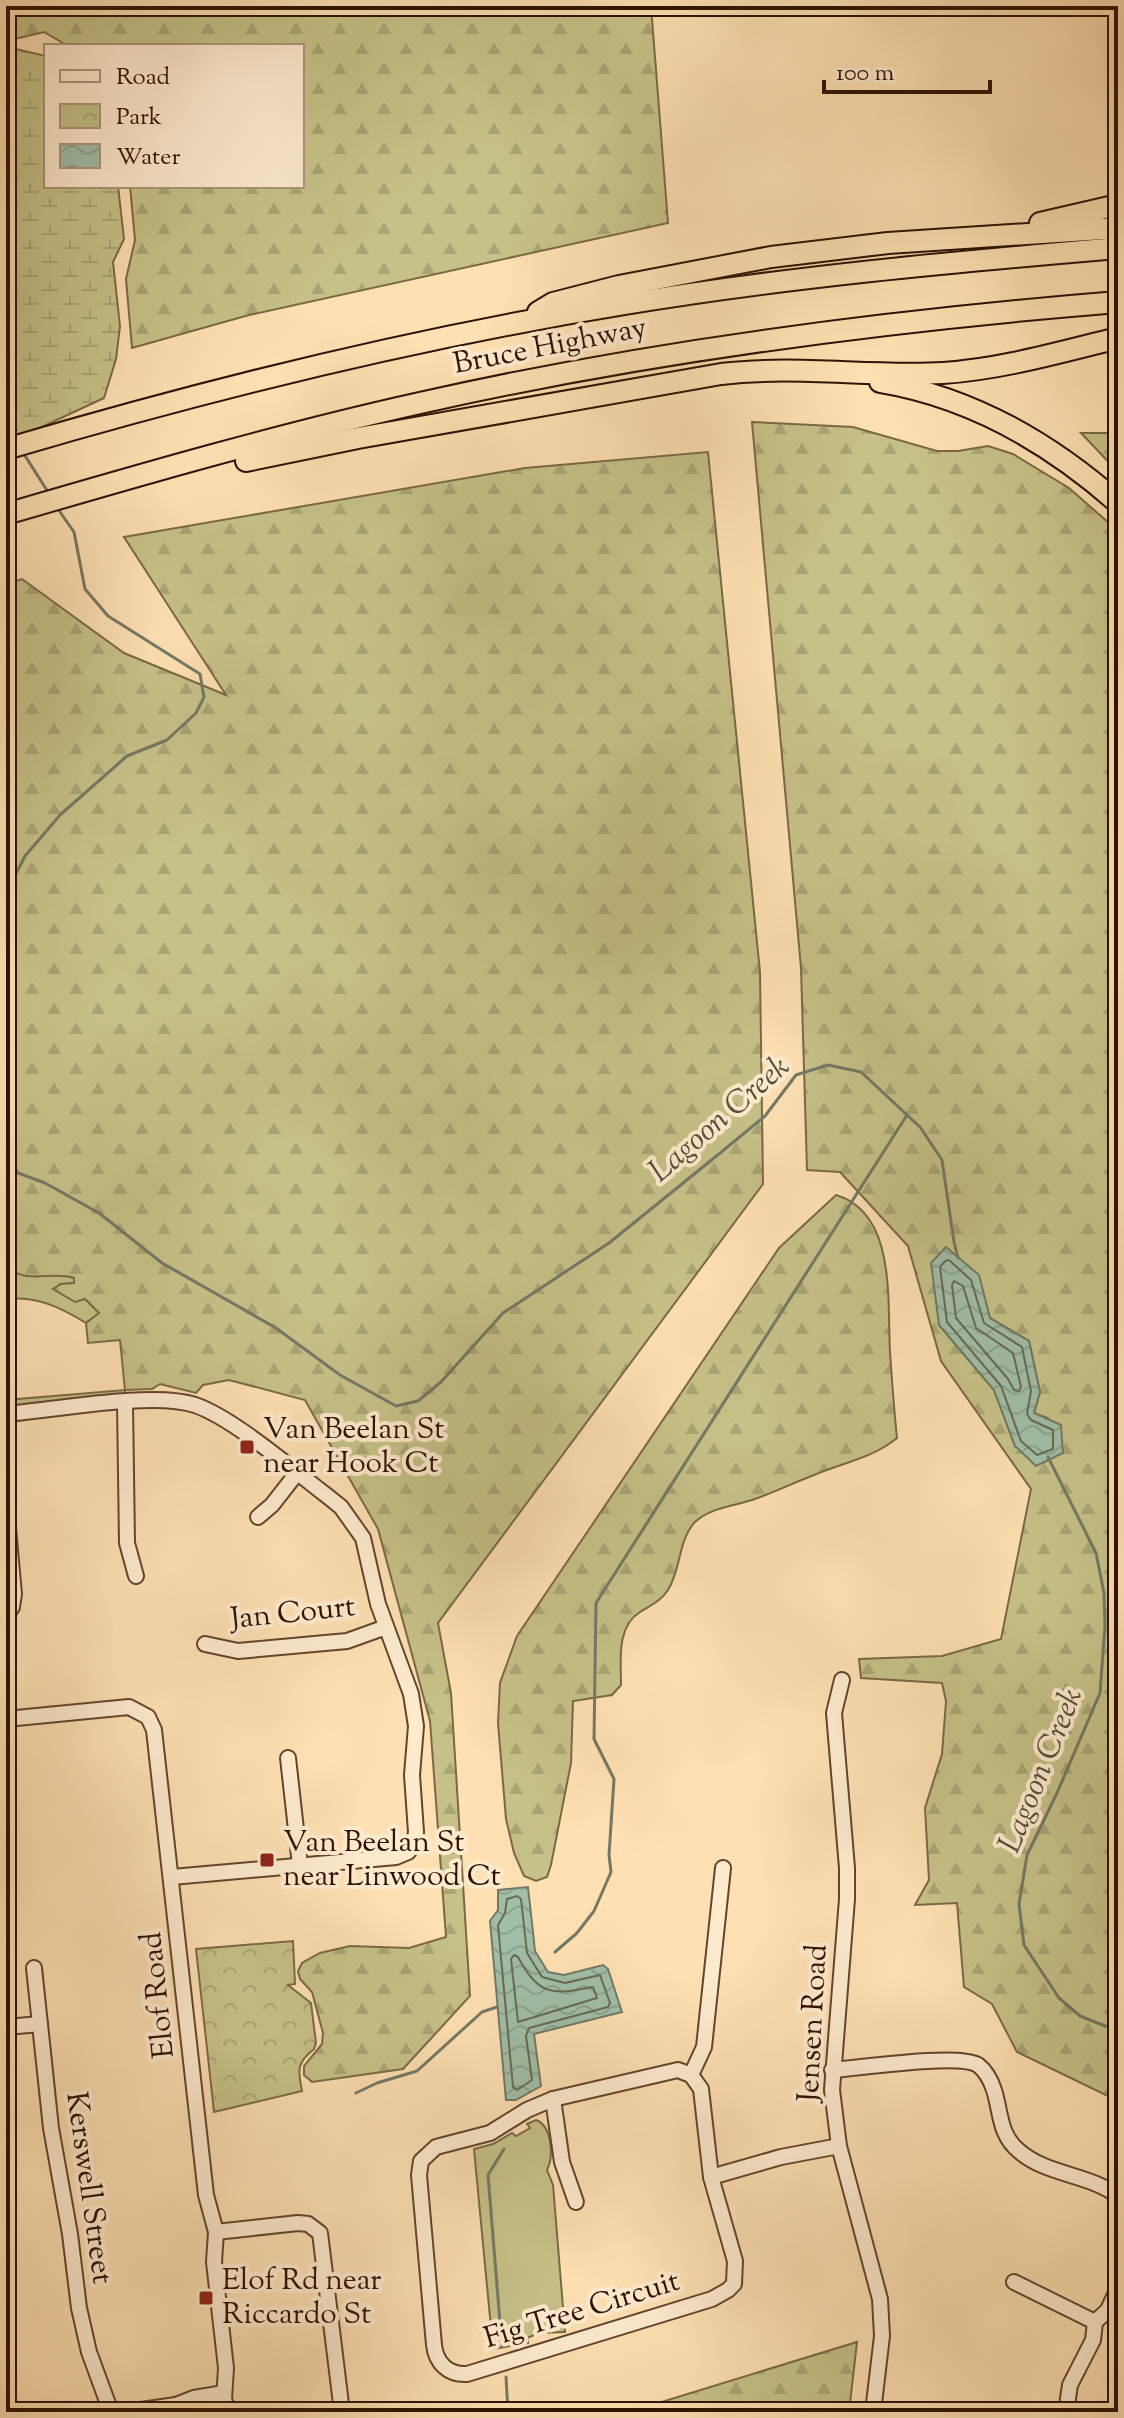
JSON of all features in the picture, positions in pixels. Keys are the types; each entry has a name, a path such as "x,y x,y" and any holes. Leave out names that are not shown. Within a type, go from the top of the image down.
{"highway":[{"path":"974,237 998,228 1041,223 1118,205"},
{"path":"525,321 553,303 669,274 826,249 1118,228"},
{"name":"Bruce Highway","path":"6,449 250,381 525,321 697,292 814,277 1118,248"},
{"name":"Bruce Highway","path":"6,514 372,414 639,359 849,328 1118,302"},
{"path":"97,488 170,480 315,446 721,374 777,369 926,374 966,371 1010,365 1118,338"},
{"path":"830,370 927,393 984,414 1060,456 1118,503"}],"street":[{"path":"6,1414 175,1401 210,1411 341,1507 355,1523 368,1555 378,1604 411,1694 416,1726 412,1775 414,1844 408,1852 396,1857 172,1877"},
{"path":"125,1403 127,1543 136,1576"},
{"path":"258,1517 272,1505 297,1473"},
{"path":"6,1506 14,1594 12,1607 6,1616"},
{"name":"Jan Court","path":"205,1644 238,1651 347,1641 386,1627"},
{"name":"Jensen Road","path":"842,1680 834,1713 847,1899 832,2070 839,2146 880,2299 882,2336 873,2412"},
{"name":"Elof Road","path":"6,1719 120,1707 136,1709 148,1717 156,1736 206,2195 216,2232 214,2262 226,2368 226,2403"},
{"path":"288,1758 300,1865"},
{"path":"691,2075 704,2047 723,1868"},
{"name":"Kerswell Street","path":"34,1968 51,2128 70,2234 79,2308 89,2352 111,2412"},
{"path":"6,2027 40,2024"},
{"path":"832,2070 956,2060 977,2065 992,2082 1004,2132 1015,2148 1036,2161 1093,2181 1118,2196"},
{"name":"Fig Tree Circuit","path":"670,2071 691,2075 701,2089 711,2177 735,2261 734,2284 712,2299 467,2374 449,2370 437,2360 419,2175 421,2161 436,2147 480,2137 553,2099 670,2071"},
{"path":"553,2099 560,2150 576,2202"},
{"path":"711,2177 781,2157 839,2146"},
{"path":"216,2232 298,2223 308,2224 320,2233 342,2412"},
{"path":"1014,2282 1095,2322"},
{"path":"1066,2412 1070,2385 1093,2340 1095,2322 1108,2310 1118,2288"},
{"path":"127,2412 176,2405 196,2408 226,2403"}],"green space":[{"path":"6,6 651,6 668,223 249,315 132,348 126,279 135,240 130,188 304,188 304,44 65,44 44,32 6,41"},
{"path":"11,48 44,56 44,188 118,188 124,239 113,262 120,326 116,359 104,398 29,433 6,440 6,51"},
{"path":"752,422 853,427 937,451 988,446 1013,454 1069,488 1118,531 1118,2101 1017,2052 992,2004 964,1987 957,1903 915,1905 929,1880 925,1808 942,1754 946,1701 942,1683 861,1678 859,1659 942,1656 1001,1639 1031,1489 941,1361 908,1246 840,1172 807,1170 801,968","holes":["978,1275 990,1318 1029,1341 1040,1392 1034,1413 1048,1418 1015,1446 994,1390 939,1325"]},
{"path":"1081,433 1118,433 1118,472"},
{"path":"708,452 760,972 763,1184 438,1623 451,1693 470,1996 403,2069 312,2082 304,2075 304,2066 322,2044 323,2033 312,1992 300,1979 298,1971 302,1963 320,1953 350,1946 409,1948 446,1937 430,1721 378,1529 305,1400 229,1380 203,1385 196,1393 160,1384 152,1389 125,1390 120,1340 88,1343 86,1323 99,1313 85,1299 75,1302 53,1289 61,1284 74,1283 74,1278 21,1275 6,1262 6,584 22,579 124,653 226,695 124,537 525,468"},
{"path":"836,1195 856,1205 870,1220 885,1262 897,1438 868,1455 760,1497 715,1510 701,1517 689,1529 668,1590 632,1618 623,1635 621,1685 612,1695 573,1701 571,1763 551,1865 547,1877 536,1881 524,1876 514,1853 506,1819 498,1723 500,1683 517,1636 779,1248"},
{"path":"6,1262 32,1273 74,1278 74,1283 61,1284 100,1313 86,1323 48,1304 28,1299 6,1299"},
{"path":"125,1390 125,1396 6,1407 6,1400"},
{"path":"293,1941 295,1984 288,1985 311,2003 316,2043 300,2068 302,2091 214,2112 196,1949"},
{"path":"536,2120 545,2128 550,2142 547,2170 553,2185 565,2332 539,2333 527,2338 528,2343 493,2349 474,2149 493,2144 512,2133 516,2136 530,2128 527,2124"},
{"path":"857,2342 849,2412 629,2412"}],"water":[{"path":"946,1247 979,1275 990,1318 1029,1341 1040,1392 1034,1413 1061,1425 1063,1453 1036,1466 1015,1446 994,1390 939,1325 931,1263"},
{"path":"528,1887 535,1951 548,1972 564,1975 603,1965 608,1969 622,2012 534,2034 541,2086 516,2100 506,2100 490,1921 498,1910 498,1890"}],"waterway":[{"name":"Lagoon Creek","path":"6,423 14,438"},
{"name":"Lagoon Creek","path":"22,451 48,492"},
{"name":"Lagoon Creek","path":"6,893 25,856 60,815 127,756 167,740 196,713 204,697 200,674 108,616 85,589 74,532 58,509"},
{"name":"Lagoon Creek","path":"6,1154 18,1173 45,1183 99,1213 162,1263 276,1328 340,1375 396,1406 418,1401 441,1382 503,1313 609,1243 765,1116 796,1075 828,1065 861,1072 920,1127 942,1160 958,1258"},
{"path":"555,1952 577,1933 594,1911 611,1872 609,1855 614,1779 594,1739 596,1603 907,1115"},
{"name":"Lagoon Creek","path":"1048,1457 1096,1553 1104,1593 1105,1626 1100,1693 1027,1855 1019,1904 1024,1945 1059,1998 1080,2016 1105,2026 1118,2027"},
{"path":"356,2093 417,2071 482,2012 497,2007"},
{"path":"502,2347 488,2175 504,2149"},
{"path":"506,2377 508,2412"}],"place":[{"name":"Van Beelan St near Hook Ct","path":"247,1447"},
{"name":"Van Beelan St near Linwood Ct","path":"267,1860"},
{"name":"Elof Rd near Riccardo St","path":"206,2298"}]}
